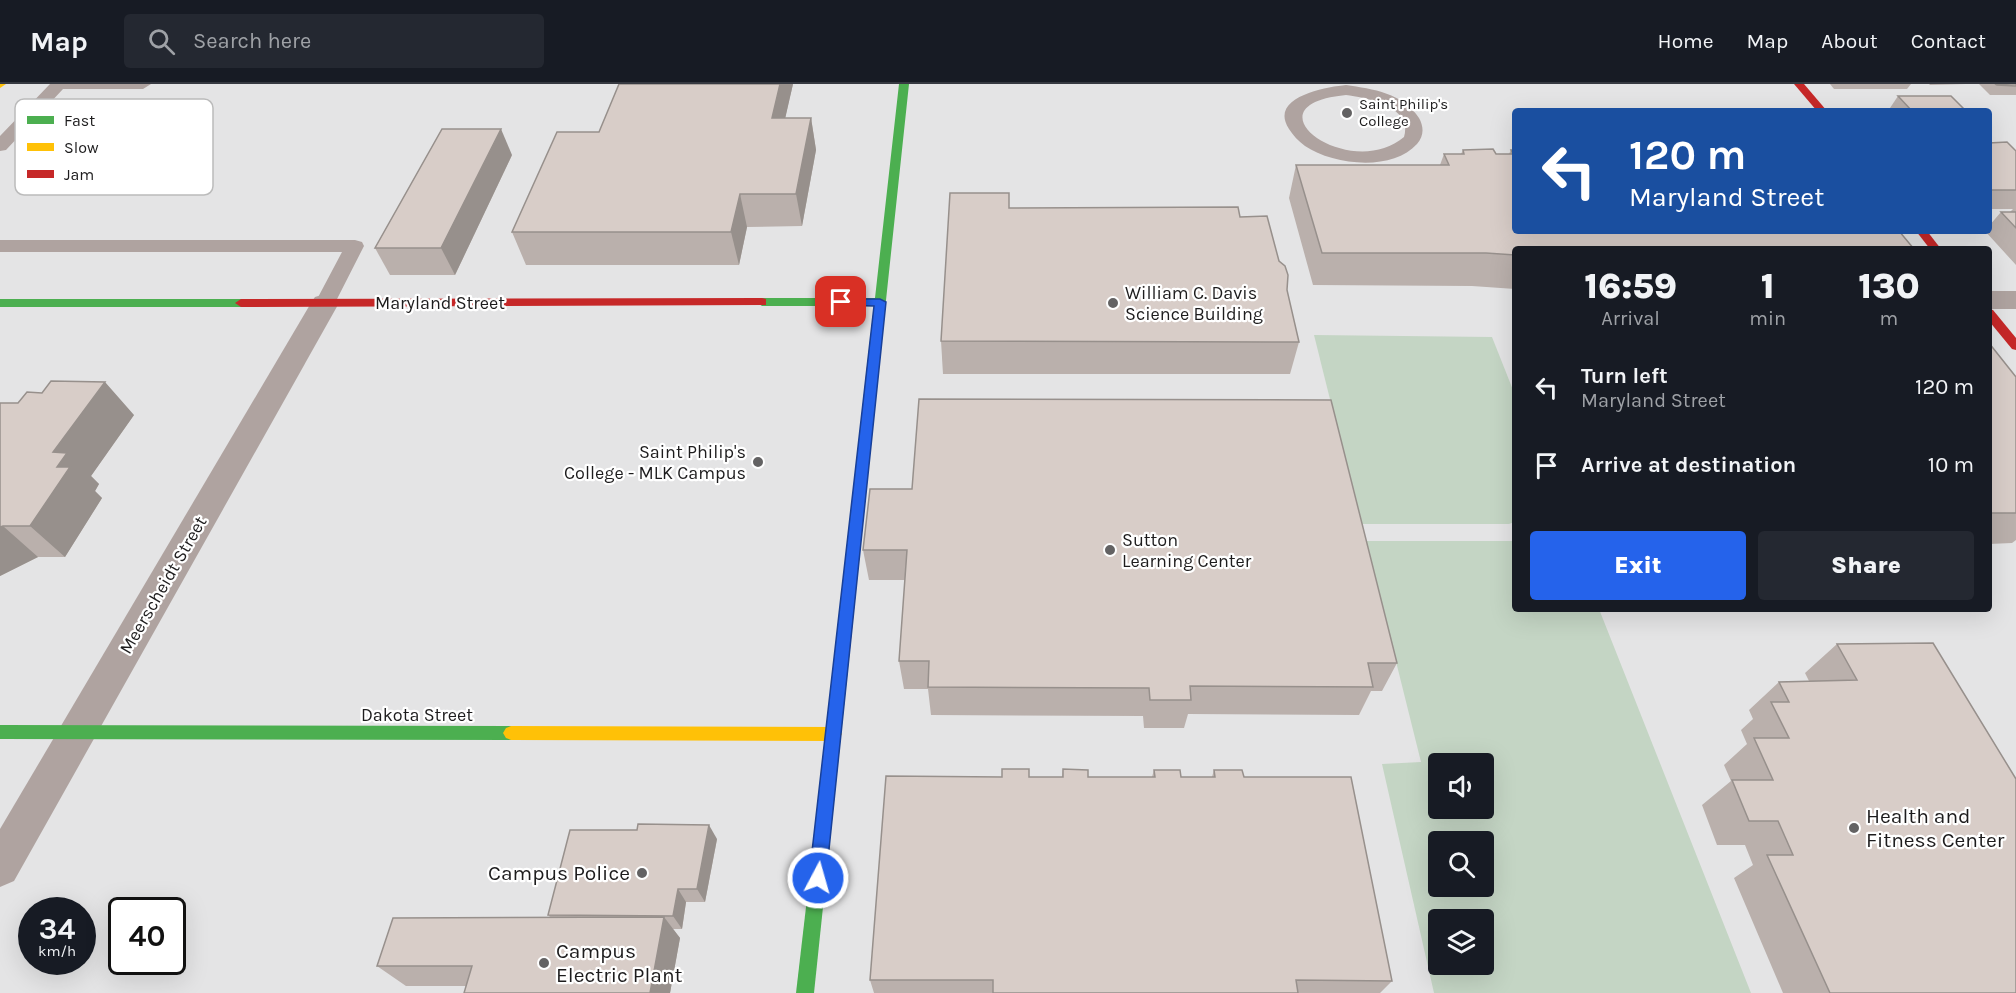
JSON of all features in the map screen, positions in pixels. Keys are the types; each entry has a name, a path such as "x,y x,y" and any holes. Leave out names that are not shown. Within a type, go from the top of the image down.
{"street":[{"path":"805,993 904,84"},
{"path":"1799,84 1819,108"},
{"path":"1924,234 1934,246"},
{"path":"1992,300 2016,300"},
{"name":"Maryland Street","path":"0,303 880,302"},
{"name":"Meerscheidt Street","path":"0,867 325,303"},
{"path":"1992,317 2016,346"},
{"name":"Dakota Street","path":"0,732 834,734"}],"lane":[{"path":"45,99 59,84 143,84"},
{"path":"1297,84 1299,89 1325,92"},
{"path":"1344,87 1399,106 1410,116 1415,127 1413,138 1405,147 1372,156 1351,156 1313,143 1300,134 1294,123 1294,112 1299,104 1310,96 1325,92 1344,87"},
{"path":"0,146 15,130"},
{"path":"0,246 355,246 325,303"}],"green space":[{"path":"1314,335 1492,337 1512,387 1512,523 1361,524"},
{"path":"1366,541 1512,541 1512,612 1600,612 1751,993 1434,993 1430,975 1494,975 1494,909 1428,909 1428,967 1382,764 1421,762"}],"building":[{"path":"619,84 780,84 772,118 811,118 796,194 740,194 731,232 512,232 557,132 599,132"},
{"path":"1995,84 2016,84 2016,86 1997,85"},
{"path":"1898,96 1951,96 1963,108 1909,108"},
{"path":"442,129 501,129 441,248 375,248"},
{"path":"2007,142 2016,151 2016,190 1992,190 1992,143"},
{"path":"1493,149 1496,154 1512,154 1512,234 1902,234 1912,246 1512,246 1512,255 1322,253 1296,165 1449,165 1444,154 1464,154 1463,150"},
{"name":"William C. Davis Science Building","path":"950,193 1009,193 1009,208 1238,207 1240,217 1267,216 1279,261 1285,266 1288,275 1287,290 1299,342 941,341"},
{"path":"2001,212 2016,212 2016,228"},
{"path":"1992,347 2016,377 2016,513 1992,513"},
{"path":"51,381 105,382 53,452 67,453 57,467 70,467 30,526 0,527 0,403 18,403 27,392 42,393"},
{"name":"Sutton Learning Center","path":"919,399 1331,400 1397,663 1368,663 1373,687 1190,686 1191,700 1150,700 1149,688 928,687 929,661 899,661 907,550 863,550 870,489 912,489"},
{"name":"Health and Fitness Center","path":"1933,643 2016,779 2016,993 1830,993 1767,855 1793,855 1778,821 1749,821 1732,780 1773,780 1754,738 1789,738 1771,702 1789,702 1779,682 1857,680 1837,644"},
{"path":"1002,769 1029,769 1029,777 1063,777 1063,769 1088,770 1088,777 1155,777 1154,770 1180,770 1181,777 1215,777 1214,770 1242,770 1244,777 1351,777 1392,981 1296,980 1298,993 993,993 993,980 870,980 886,776 1002,777"},
{"name":"Campus Police","path":"638,824 709,825 697,889 678,889 673,916 548,915 570,830 637,830"},
{"name":"Campus Electric Plant","path":"664,917 650,993 464,993 472,966 377,966 393,918"}],"traffic: fast":[{"path":"873,366 904,84"},
{"path":"762,302 880,302"},
{"path":"0,303 241,303"},
{"path":"805,993 843,649"},
{"path":"0,732 511,733"}],"traffic: slow":[{"path":"511,733 834,734"}],"traffic: jam":[{"path":"1799,84 1819,108"},
{"path":"1924,234 1934,246"},
{"path":"241,303 762,302"},
{"path":"1992,317 2016,346"},
{"path":"843,649 873,366"}],"place":[{"name":"Saint Philip's College","path":"1347,113"},
{"name":"William C. Davis Science Building","path":"1113,303"},
{"name":"Saint Philip's College - MLK Campus","path":"758,462"},
{"name":"Sutton Learning Center","path":"1110,550"},
{"name":"Health and Fitness Center","path":"1854,828"},
{"name":"Campus Police","path":"642,873"},
{"name":"Campus Electric Plant","path":"544,963"}],"route":[{"path":"818,878 880,302 841,302"}]}
